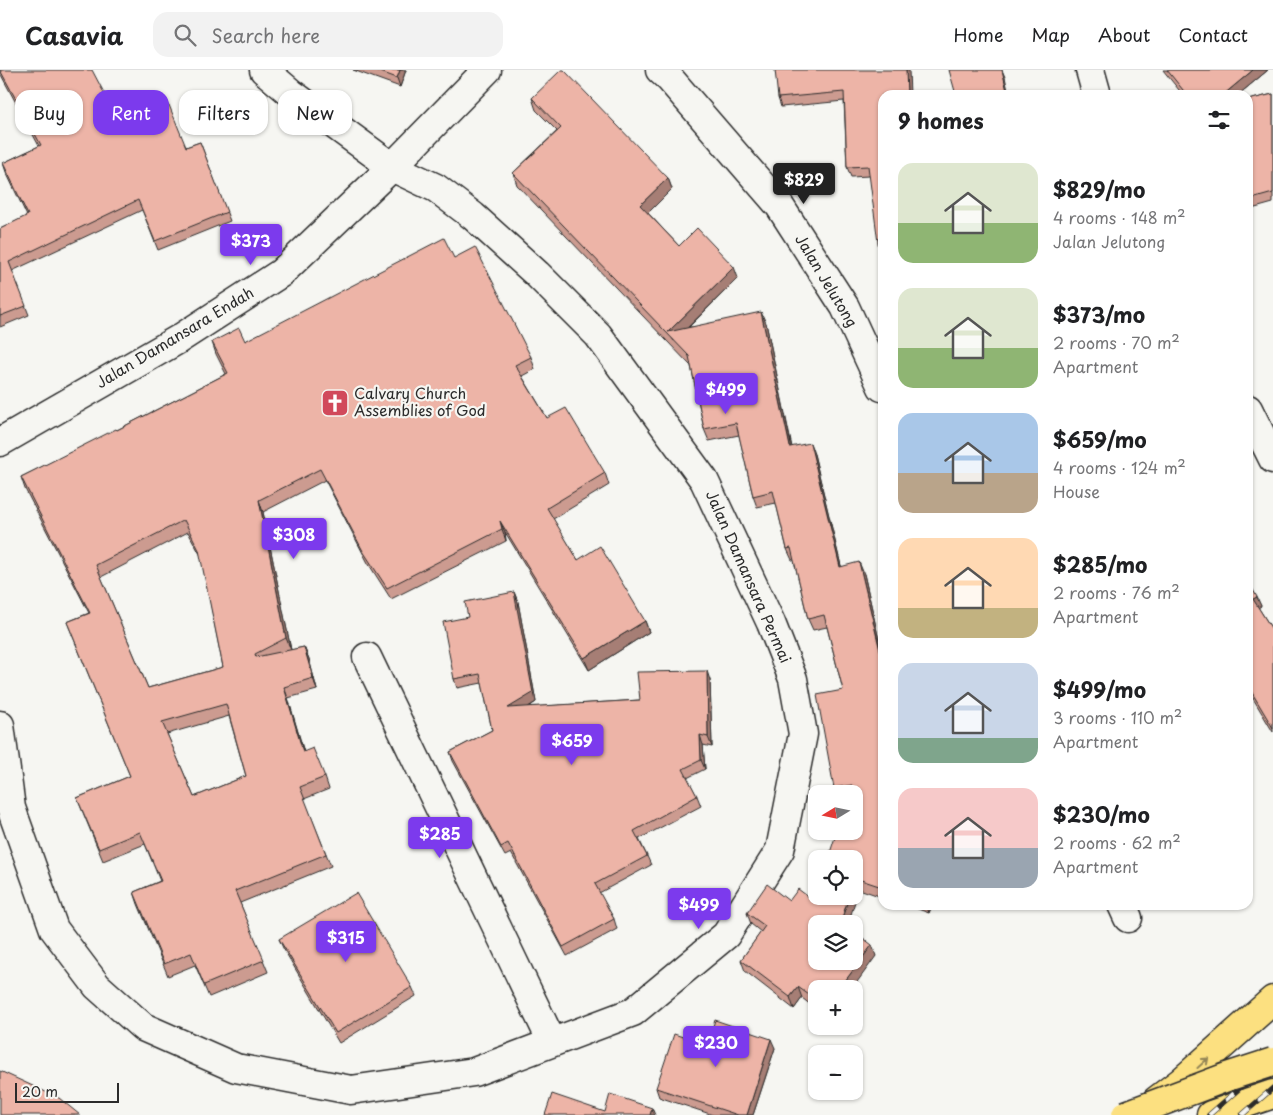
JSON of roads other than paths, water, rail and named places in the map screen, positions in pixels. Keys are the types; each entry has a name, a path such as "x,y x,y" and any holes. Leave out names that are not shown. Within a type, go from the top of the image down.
{"highway":[{"path":"1137,1115 1181,1082 1273,1000"},
{"path":"1126,1115 1273,1062"},
{"path":"1211,1115 1273,1094"}],"street":[{"name":"Jalan Damansara Permai","path":"0,725 11,808 54,929 97,986 143,1027 236,1068 350,1090 474,1072 633,1012 726,935 780,850 803,734 793,679 771,622 704,480 598,335 537,274 473,216 436,188 392,167 291,93 264,70"},
{"name":"Jalan Damansara Endah","path":"0,442 179,339 281,272 392,167 487,70"},
{"name":"Jalan Jelutong","path":"660,70 670,79 779,205 845,307 878,378"},
{"path":"1090,70 1096,90"},
{"path":"1253,419 1273,459"},
{"path":"368,657 552,1042"}],"railway":[{"path":"1209,1115 1273,1059"},
{"path":"1242,1115 1273,1088"}],"place":[{"name":"Calvary Church Assemblies of God","path":"335,403"}]}
